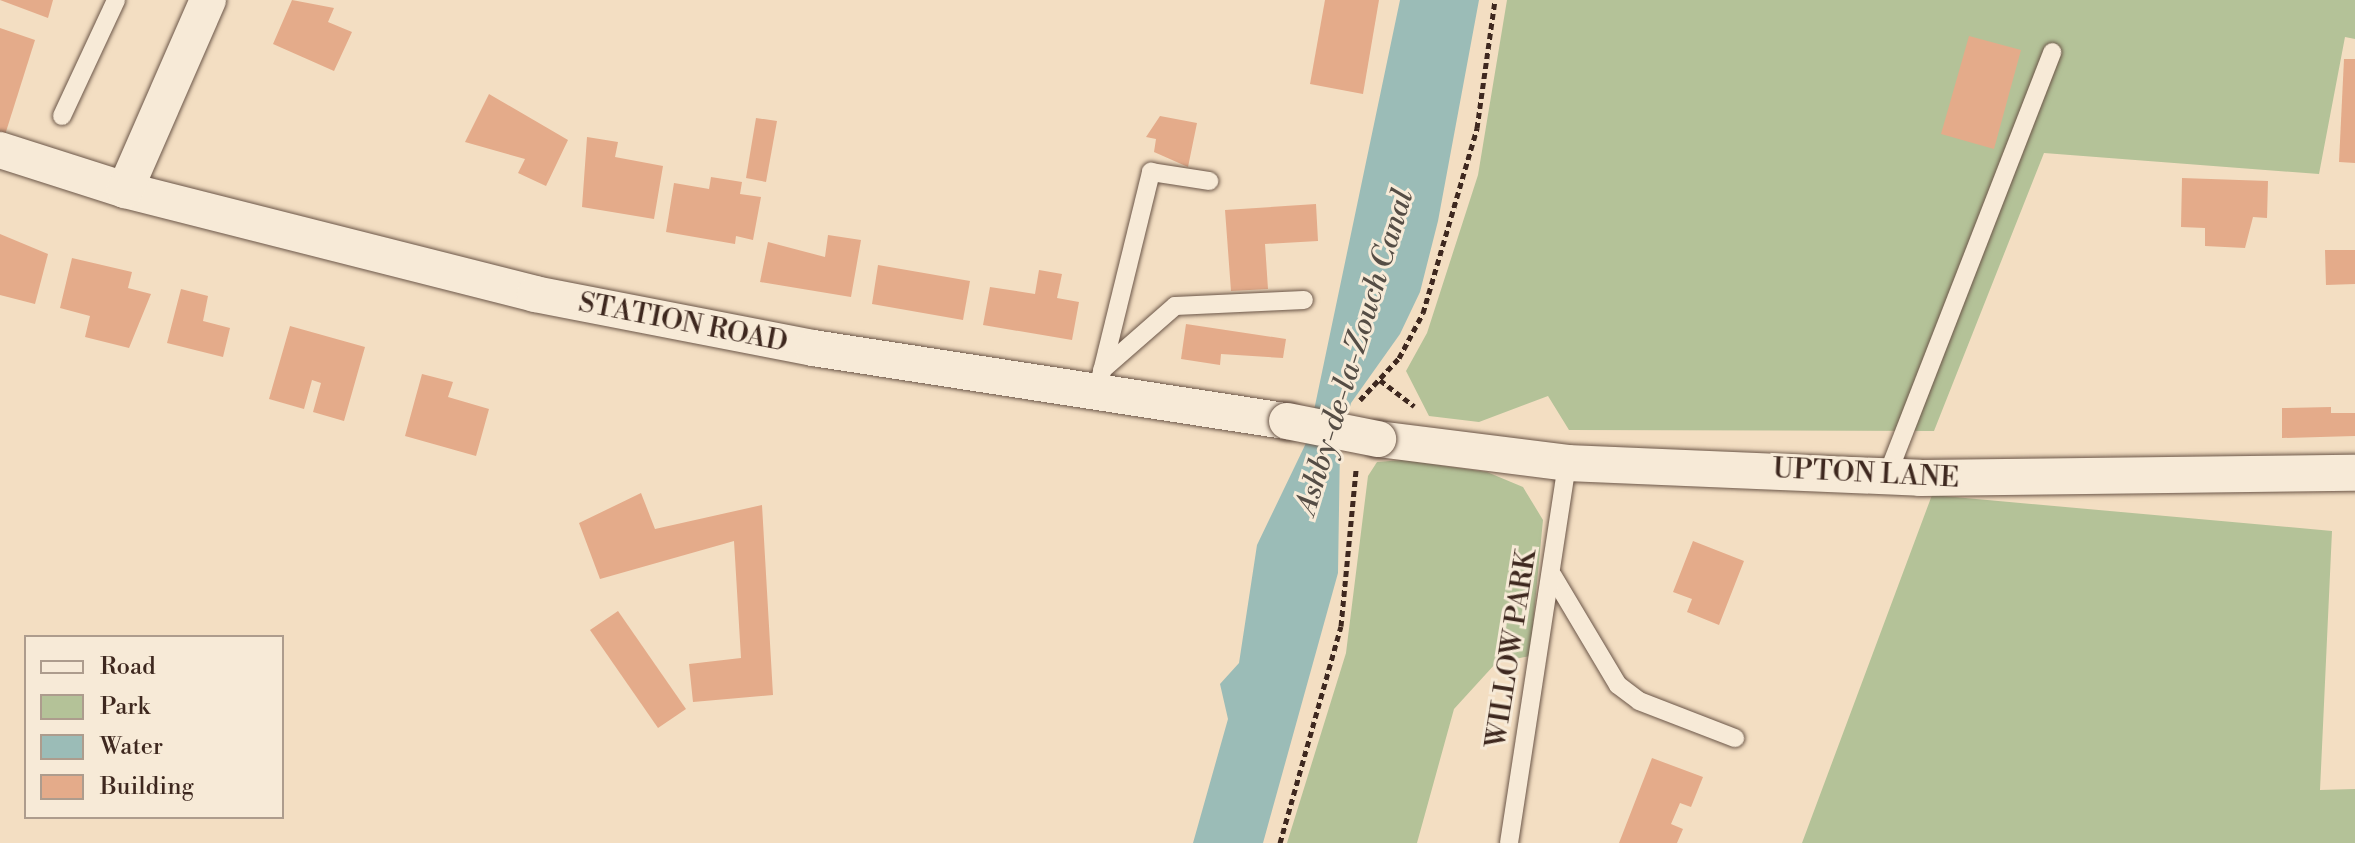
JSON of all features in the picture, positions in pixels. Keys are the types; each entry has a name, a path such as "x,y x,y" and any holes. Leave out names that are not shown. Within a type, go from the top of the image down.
{"street":[{"path":"125,190 208,0"},
{"name":"STATION ROAD","path":"0,150 125,190 535,294 813,348 1100,381 1363,439"},
{"name":"UPTON LANE","path":"1363,439 1567,463 1819,471 1904,477 2355,473"}],"lane":[{"path":"62,116 116,0"},
{"path":"1904,477 2052,52"},
{"path":"1100,381 1151,172 1209,181"},
{"path":"1100,381 1175,306 1304,300"},
{"name":"WILLOW PARK","path":"1509,843 1553,576 1567,463"},
{"path":"1553,576 1618,685 1639,701 1735,738"}],"path":[{"path":"1280,843 1341,626 1363,439 1423,313 1477,128 1495,0"}],"green space":[{"path":"1507,0 2355,0 2355,39 2345,37 2319,174 2044,153 1934,431 1569,430 1548,396 1479,422 1429,416 1406,371 1427,333 1478,175"},
{"path":"1403,460 1487,472 1523,487 1543,520 1530,656 1496,663 1454,709 1417,843 1287,843 1346,653 1368,476 1377,462"},
{"path":"1932,495 2332,531 2320,790 2355,789 2355,843 1802,843"}],"water":[{"name":"Ashby-de-la-Zouch Canal","path":"1400,0 1479,0 1438,221 1420,292 1400,334 1351,403 1340,445 1338,573 1263,843 1193,843 1228,719 1220,684 1239,663 1257,545 1308,439"}],"building":[{"path":"0,0 53,0 48,18"},
{"path":"292,0 334,8 328,22 352,32 334,71 273,44"},
{"path":"1325,0 1379,0 1363,94 1310,84"},
{"path":"0,28 35,40 4,138 0,137"},
{"path":"1969,36 2021,50 1994,149 1941,134"},
{"path":"2344,59 2355,59 2355,163 2339,162"},
{"path":"489,94 568,140 546,186 518,173 525,159 465,142"},
{"path":"1160,116 1197,123 1188,167 1154,152 1156,139 1146,137"},
{"path":"756,118 777,121 766,182 746,178"},
{"path":"587,137 618,142 615,157 663,166 654,219 582,207"},
{"path":"711,177 742,182 740,194 761,197 753,240 736,236 735,244 666,232 674,183 709,189"},
{"path":"2182,178 2268,181 2267,218 2253,217 2245,248 2205,246 2205,228 2181,227"},
{"path":"1316,204 1318,241 1265,244 1268,289 1231,291 1225,210"},
{"path":"0,234 48,254 35,304 0,295"},
{"path":"828,235 861,240 851,297 760,282 768,242 825,257"},
{"path":"2325,250 2355,250 2355,284 2326,285"},
{"path":"72,258 132,272 128,288 151,294 129,348 85,337 90,316 60,308"},
{"path":"878,265 970,281 963,320 872,304"},
{"path":"1039,270 1062,274 1057,298 1079,302 1072,340 983,325 990,287 1035,294"},
{"path":"181,289 208,296 203,321 230,328 223,357 167,343"},
{"path":"1186,324 1286,339 1283,358 1221,354 1220,365 1181,359"},
{"path":"290,326 365,347 344,421 313,412 321,383 312,380 304,409 269,399"},
{"path":"422,374 453,382 448,397 489,409 476,456 405,436"},
{"path":"2331,407 2331,413 2355,413 2355,436 2282,438 2282,408"},
{"path":"641,493 655,529 762,505 773,695 693,702 689,664 741,658 734,541 600,579 579,523"},
{"path":"1693,541 1744,561 1719,625 1687,612 1692,599 1673,592"},
{"path":"618,611 686,709 658,728 590,630"},
{"path":"1652,758 1703,777 1691,807 1680,803 1671,824 1683,829 1677,843 1619,843"}]}
